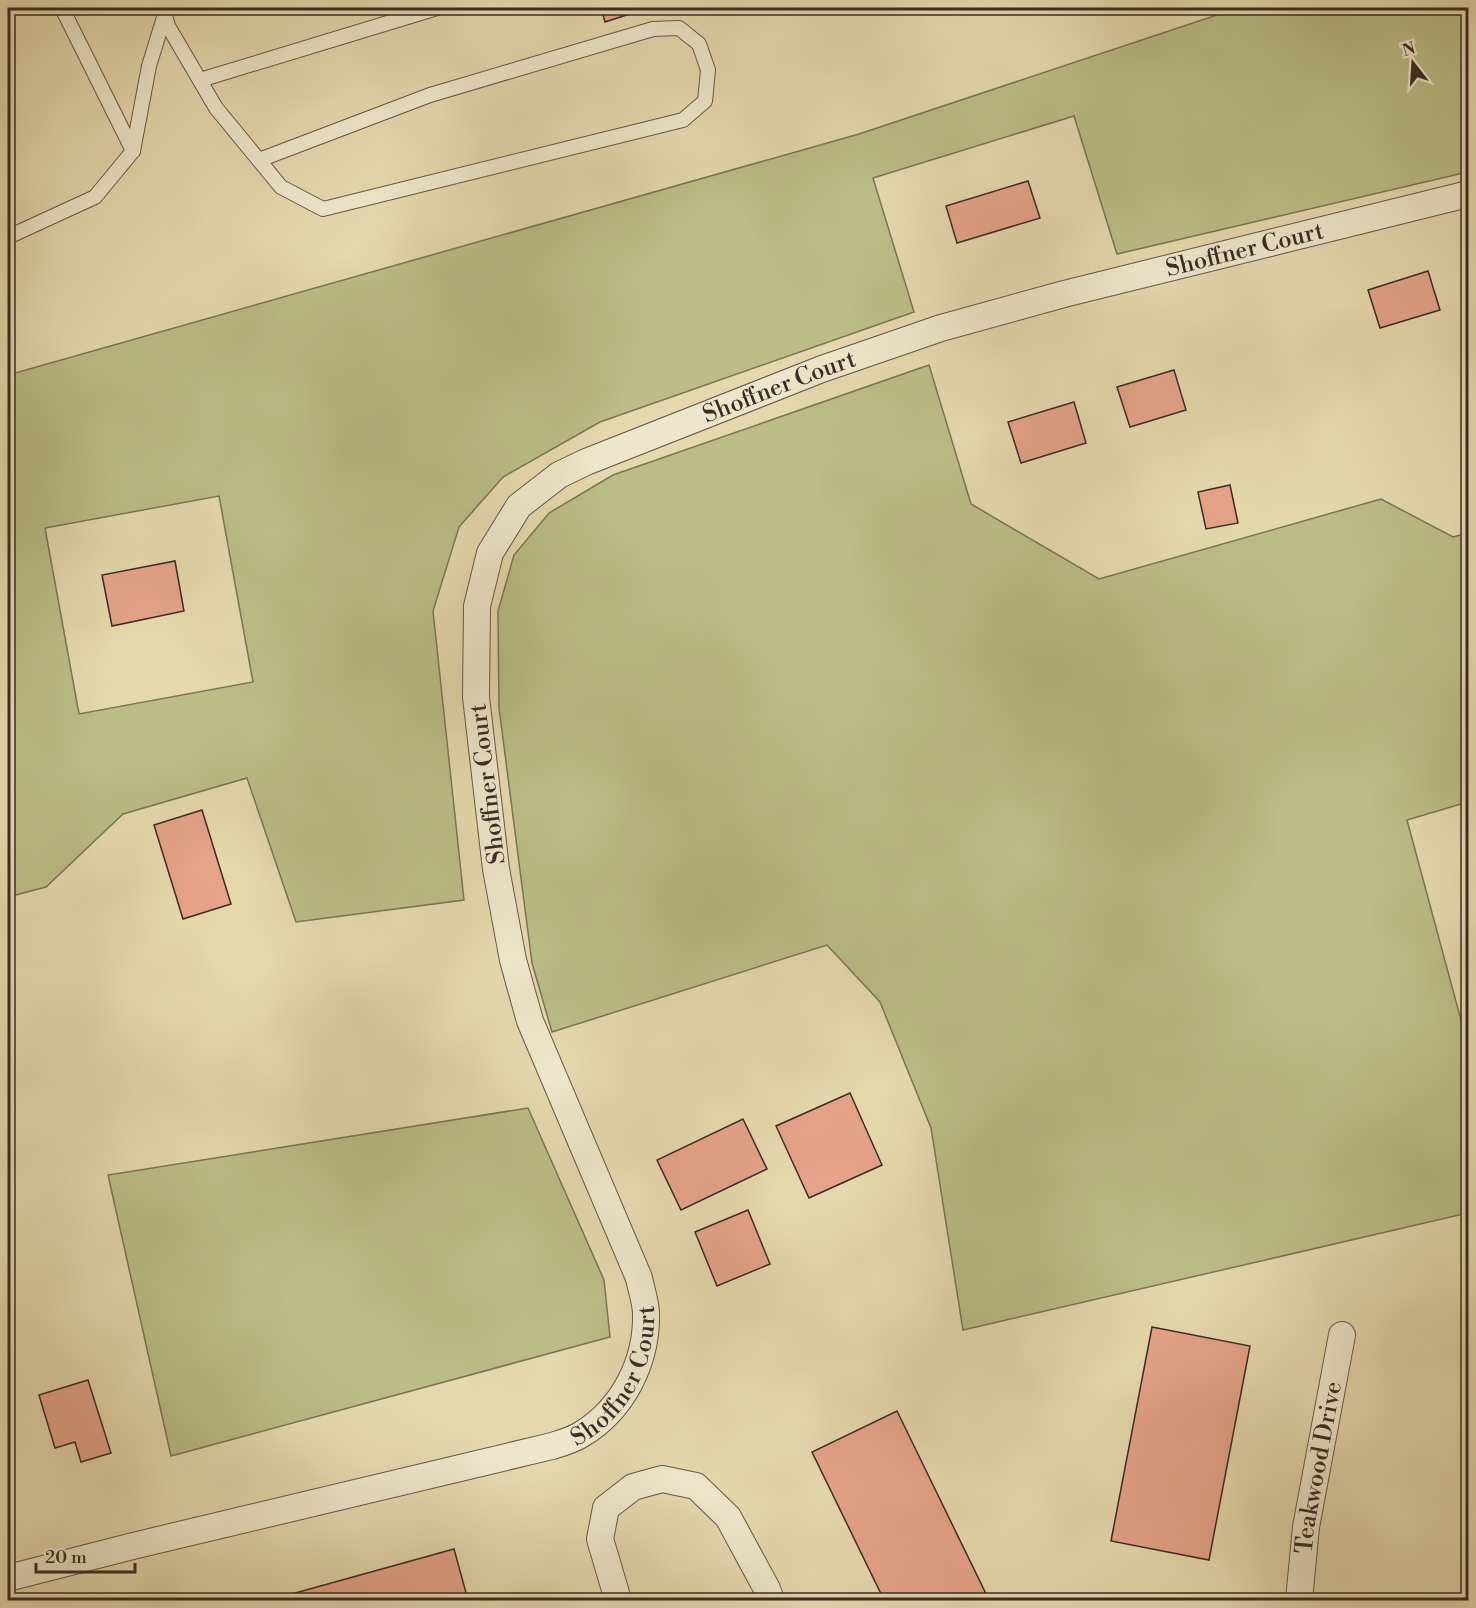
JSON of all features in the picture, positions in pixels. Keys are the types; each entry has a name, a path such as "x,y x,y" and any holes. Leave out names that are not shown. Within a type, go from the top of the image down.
{"street":[{"name":"Shoffner Court","path":"8,1578 144,1543 552,1446 581,1435 611,1411 631,1382 642,1348 646,1313 639,1278 530,1021 513,960 496,869 476,697 477,606 490,553 519,506 559,475 586,462 822,369 941,328 1064,294 1468,194"},
{"name":"Teakwood Drive","path":"1299,1600 1306,1527 1342,1335"},
{"path":"618,1600 600,1539 606,1508 633,1486 662,1479 696,1486 728,1517 771,1600"}],"lane":[{"path":"62,8 133,151"},
{"path":"200,80 438,8"},
{"path":"8,237 95,197 133,151 149,66 164,11"},
{"path":"164,11 168,26 216,108 281,187 323,209 683,120 705,101 708,70 699,44 679,28 653,29 430,95 259,160"}],"green space":[{"path":"1238,8 1468,8 1468,172 1117,254 1074,116 873,178 914,312 600,422 503,477 459,527 433,611 464,900 296,922 247,778 123,814 46,887 8,897 8,375 859,134","holes":["219,496 253,682 79,714 45,528"]},
{"path":"929,365 971,504 1099,579 1381,499 1453,537 1468,533 1468,802 1407,820 1468,1046 1468,1213 963,1330 931,1128 880,1002 827,945 552,1032 532,963 499,708 498,611 514,555 549,513 613,475"},
{"path":"528,1108 604,1280 610,1337 171,1456 108,1175"}],"building":[{"path":"601,8 638,8 639,11 605,22"},
{"path":"1028,181 1040,218 957,243 946,206"},
{"path":"1428,271 1440,310 1380,328 1368,290"},
{"path":"1174,370 1186,410 1130,427 1117,387"},
{"path":"1074,402 1086,443 1021,463 1008,422"},
{"path":"1230,485 1238,523 1206,529 1198,492"},
{"path":"175,561 184,611 112,626 102,575"},
{"path":"202,810 231,904 183,919 154,825"},
{"path":"850,1093 882,1165 809,1198 776,1126"},
{"path":"743,1119 767,1169 681,1210 657,1160"},
{"path":"748,1210 770,1264 717,1286 695,1232"},
{"path":"1152,1327 1250,1346 1209,1560 1111,1541"},
{"path":"88,1380 111,1453 81,1462 75,1442 55,1448 39,1395"},
{"path":"897,1411 989,1600 884,1600 812,1452"},
{"path":"454,1549 468,1600 270,1600"},
{"path":"1468,1597 1468,1600 1391,1600 1391,1598"}]}
